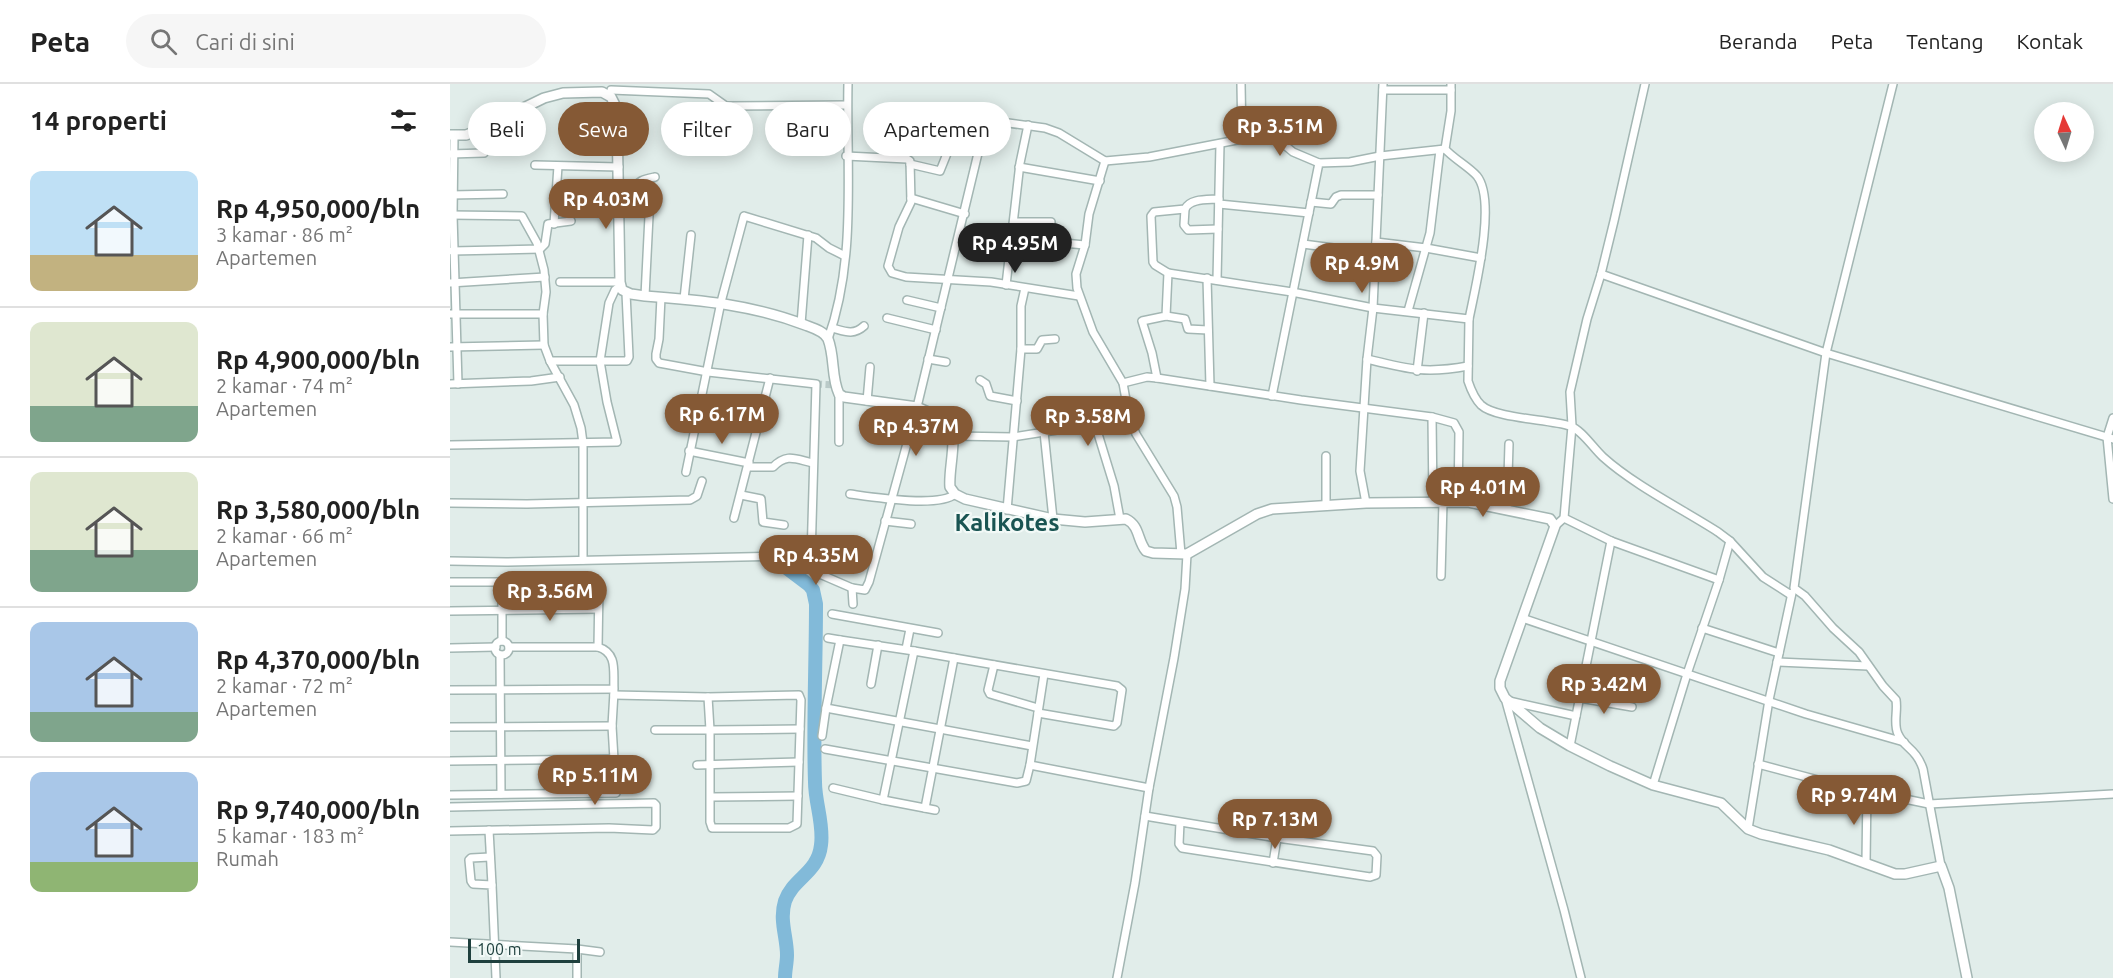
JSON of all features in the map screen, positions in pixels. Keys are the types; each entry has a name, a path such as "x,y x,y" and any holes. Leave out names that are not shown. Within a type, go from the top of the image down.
{"street":[{"path":"847,102 848,84"},
{"path":"1241,84 1242,139"},
{"path":"1645,84 1601,274 1587,319 1570,392 1572,426 1564,518 1555,526 1500,681 1500,688 1507,699 1540,728 1570,746 1653,784 1720,804 1748,829 1821,847 1895,874 1914,873 1941,866"},
{"path":"1748,829 1769,700 1792,592 1826,353 1893,84"},
{"path":"1366,503 1360,471 1377,242 1383,87 1451,87 1451,111 1442,149 1432,223 1408,311"},
{"path":"560,377 531,381 454,384 452,135 466,135 544,98 563,93 602,93 611,90 709,94 726,106 765,106"},
{"path":"550,360 627,361 629,357 622,287 616,107 611,90"},
{"path":"1011,123 1059,133 1105,161 1149,158 1242,139 1276,138 1293,152 1319,163 1350,162 1442,149 1477,177 1481,184 1484,207 1481,258 1469,319 1468,381 1471,390 1482,406 1496,412 1572,426 1604,458 1625,474 1730,541 1763,577 1804,596 1859,652 1896,700 1897,731 1920,759 1941,866 1951,897 1967,978"},
{"path":"1006,285 1019,167 1028,125"},
{"path":"1217,280 1220,144"},
{"path":"452,154 468,154"},
{"path":"839,441 839,394 828,339 843,281 846,156 907,159 910,164 910,206 899,227 888,269 897,275 1006,285 1079,296"},
{"path":"910,164 940,171 946,156"},
{"path":"661,297 657,361 708,372 816,384 811,558 815,572 862,591 868,587 917,407 978,156"},
{"path":"1105,161 1089,214 1076,274 1079,296 1100,345 1123,383 1129,417 1136,434 1174,496 1184,554 1185,589 1117,978"},
{"path":"1272,396 1319,163"},
{"path":"535,165 619,167"},
{"path":"555,224 558,166"},
{"path":"1019,167 1100,181"},
{"path":"619,191 632,191 641,181 655,177"},
{"path":"451,195 503,194"},
{"path":"1311,202 1331,204 1336,196 1341,195 1378,195"},
{"path":"910,198 964,214"},
{"path":"1218,230 1188,230 1184,225 1187,204 1219,201 1309,213"},
{"path":"1185,209 1154,212 1151,216 1153,259 1155,265 1168,273 1292,292 1373,308 1469,319"},
{"path":"451,215 522,216 540,248 546,292 543,314 544,345 577,414 583,443 583,560"},
{"path":"645,296 649,216"},
{"path":"686,472 721,302 744,216 808,235 845,256"},
{"path":"452,251 540,248 545,244 548,224 571,221"},
{"path":"1014,222 1051,222"},
{"path":"684,299 691,235"},
{"path":"801,324 808,235"},
{"path":"1052,242 1084,245"},
{"path":"1377,242 1481,258"},
{"path":"1304,244 1341,249"},
{"path":"1166,316 1168,273"},
{"path":"1601,274 1826,353 2110,438"},
{"path":"453,283 545,277"},
{"path":"1207,278 1210,386"},
{"path":"560,282 622,287 645,296 721,302 761,310 821,332 828,339"},
{"path":"450,445 564,445 618,441 607,402 600,362 609,303 615,290 622,287"},
{"path":"1007,510 1021,349 1021,306 1025,288"},
{"path":"907,300 940,308"},
{"path":"453,314 543,314"},
{"path":"1417,371 1424,314"},
{"path":"1157,378 1142,321 1166,316 1185,319 1188,329 1208,330"},
{"path":"887,318 936,330"},
{"path":"832,328 851,333 864,326"},
{"path":"1021,349 1037,349 1042,340 1055,339"},
{"path":"454,347 544,345"},
{"path":"928,359 946,362"},
{"path":"1367,359 1417,371 1436,371 1468,366"},
{"path":"867,401 870,367"},
{"path":"1123,383 1147,377 1157,378 1432,417 1454,423 1459,432 1458,502"},
{"path":"734,519 770,378"},
{"path":"980,380 986,384 990,396 1017,401"},
{"path":"839,394 867,401 917,407 948,421 951,424 953,436 949,481 955,494 965,499 1007,510 1053,519 1085,522 1119,519 1130,521 1136,527 1146,551 1184,554 1264,511 1366,503 1478,503 1550,519 1555,526"},
{"path":"953,436 1013,436 1129,417"},
{"path":"1432,417 1441,576"},
{"path":"2113,418 2110,438 2113,499"},
{"path":"1095,424 1114,486 1119,519"},
{"path":"1044,432 1053,519"},
{"path":"1507,510 1509,444"},
{"path":"689,450 749,465 773,467 787,458 813,463"},
{"path":"1326,456 1326,506"},
{"path":"450,504 690,500 698,494 702,481"},
{"path":"850,494 891,499 942,501 955,494"},
{"path":"741,495 760,499 763,522 784,525"},
{"path":"1564,518 1611,541 1719,580"},
{"path":"885,520 911,524"},
{"path":"1570,746 1611,541"},
{"path":"1653,784 1730,541"},
{"path":"812,544 839,544"},
{"path":"450,561 786,556 800,559 811,558"},
{"path":"450,582 595,582 599,587 598,647"},
{"path":"502,582 502,642"},
{"path":"852,588 853,604"},
{"path":"450,611 598,609"},
{"path":"832,614 938,633"},
{"path":"1522,618 1806,714 1904,742"},
{"path":"1702,628 1779,653"},
{"path":"906,650 910,629"},
{"path":"828,638 914,651 994,665 1044,675 1119,687 1122,693 1117,723 1114,726 1038,711 990,694 988,690 994,665"},
{"path":"822,736 840,640"},
{"path":"450,648 496,647 502,642"},
{"path":"450,795 616,793 612,726 616,693 612,658 608,651 598,647 509,647 508,644 502,642"},
{"path":"871,684 878,645"},
{"path":"496,647 496,652 502,655"},
{"path":"502,655 509,651 509,647"},
{"path":"884,800 914,651"},
{"path":"501,794 499,727 502,655"},
{"path":"925,808 954,658"},
{"path":"1777,662 1868,666"},
{"path":"825,749 1020,783 1026,781 1044,675"},
{"path":"450,690 708,697 799,694 801,698 798,796 797,822 794,826 714,829 710,822 711,764 708,697"},
{"path":"1580,698 1632,707"},
{"path":"1507,699 1576,716"},
{"path":"1507,699 1581,978"},
{"path":"826,708 1032,746"},
{"path":"450,727 612,726"},
{"path":"655,730 800,729"},
{"path":"450,761 615,759"},
{"path":"697,765 799,762"},
{"path":"1758,764 1833,784 1929,804 2113,794"},
{"path":"1030,765 1149,788"},
{"path":"833,788 935,810"},
{"path":"1866,862 1867,790"},
{"path":"711,797 798,796"},
{"path":"450,807 654,803 656,805 656,827 653,830 609,828 450,831"},
{"path":"1145,816 1373,851 1377,856 1376,875 1370,877 1182,848 1179,844 1180,822"},
{"path":"489,830 496,978"},
{"path":"1273,862 1277,838"},
{"path":"490,857 469,860 472,884 492,885"},
{"path":"450,942 600,952"},
{"path":"577,949 577,978"}],"waterway":[{"path":"772,557 809,585 813,590 816,604 814,760 821,845 815,862 789,893 783,908 787,948 785,978"}],"tunnel":[{"path":"815,384 836,385"}],"district":[{"name":"Kalikotes","path":"1007,523"}]}
